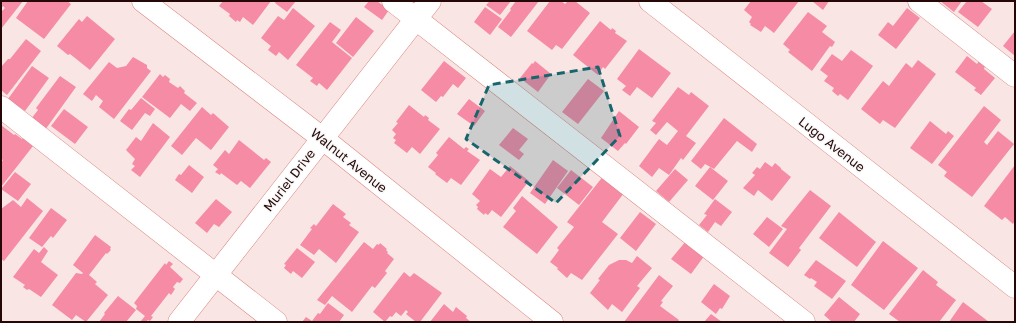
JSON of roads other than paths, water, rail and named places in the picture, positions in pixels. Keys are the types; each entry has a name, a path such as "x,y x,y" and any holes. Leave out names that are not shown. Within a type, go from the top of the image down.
{"street":[{"name":"Walnut Avenue","path":"143,1 322,138 552,322"},
{"path":"393,1 804,322"},
{"name":"Muriel Drive","path":"180,322 430,1"},
{"name":"Lugo Avenue","path":"650,1 1015,287"},
{"path":"919,1 1015,76"},
{"path":"1,107 276,322"}]}
